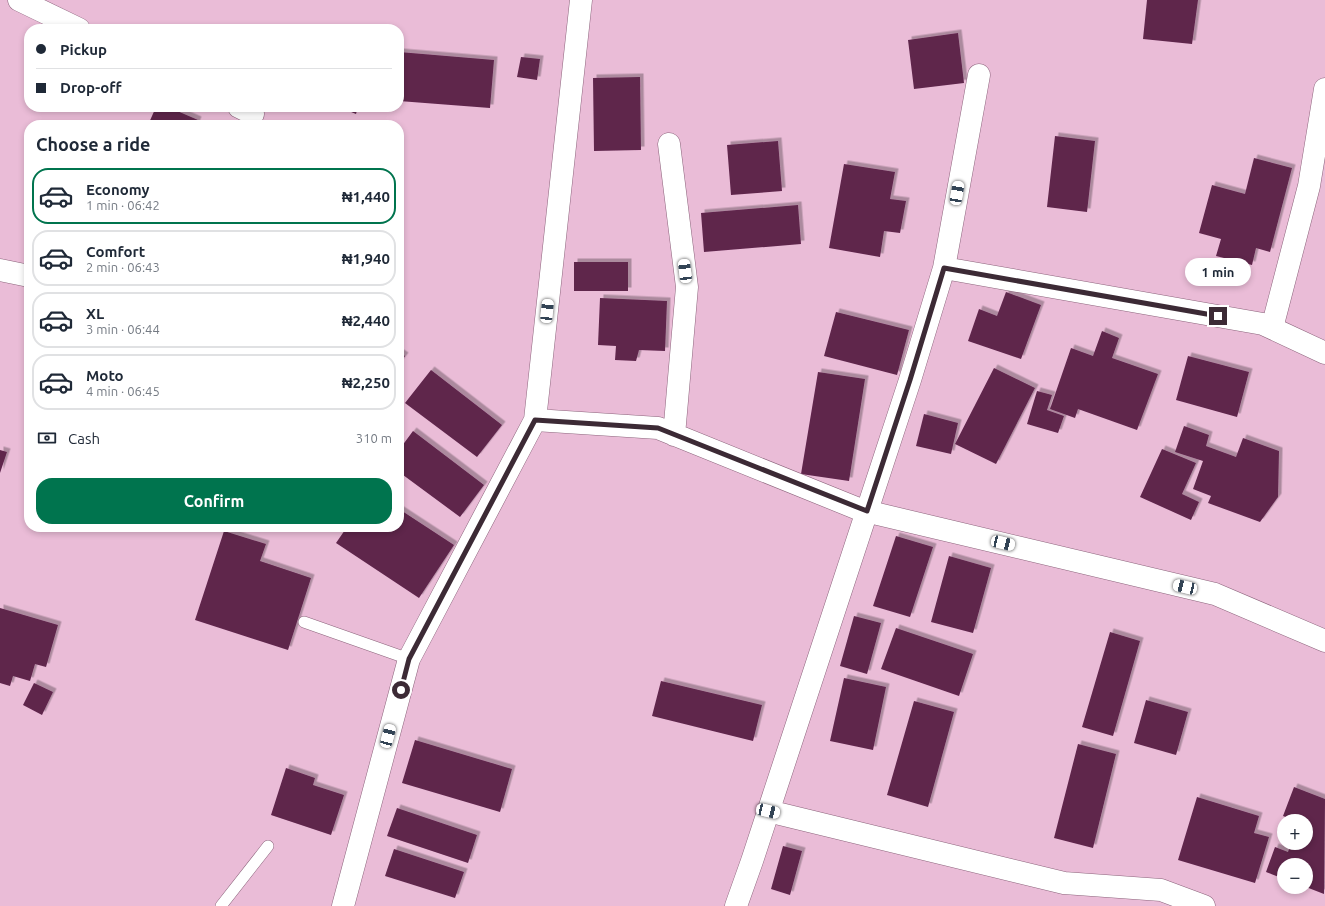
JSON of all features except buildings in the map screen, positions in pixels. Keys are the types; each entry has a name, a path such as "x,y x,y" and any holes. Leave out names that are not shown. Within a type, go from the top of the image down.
{"street":[{"path":"19,0 68,24"},
{"path":"343,906 409,659 535,420 581,0"},
{"path":"736,906 867,511 944,268 979,75"},
{"path":"1272,328 1309,186 1325,89"},
{"path":"669,144 687,287 674,435"},
{"path":"944,268 1263,324 1325,353"},
{"path":"0,270 24,275"},
{"path":"535,420 658,428 867,511 1215,594 1325,640"},
{"path":"768,811 1064,883 1161,890 1204,906"}],"lane":[{"path":"304,622 409,659"},
{"path":"221,906 268,846"}],"route":[{"path":"401,690 409,659 535,420 658,428 861,510 867,511 910,380 944,268 1218,316"}]}
